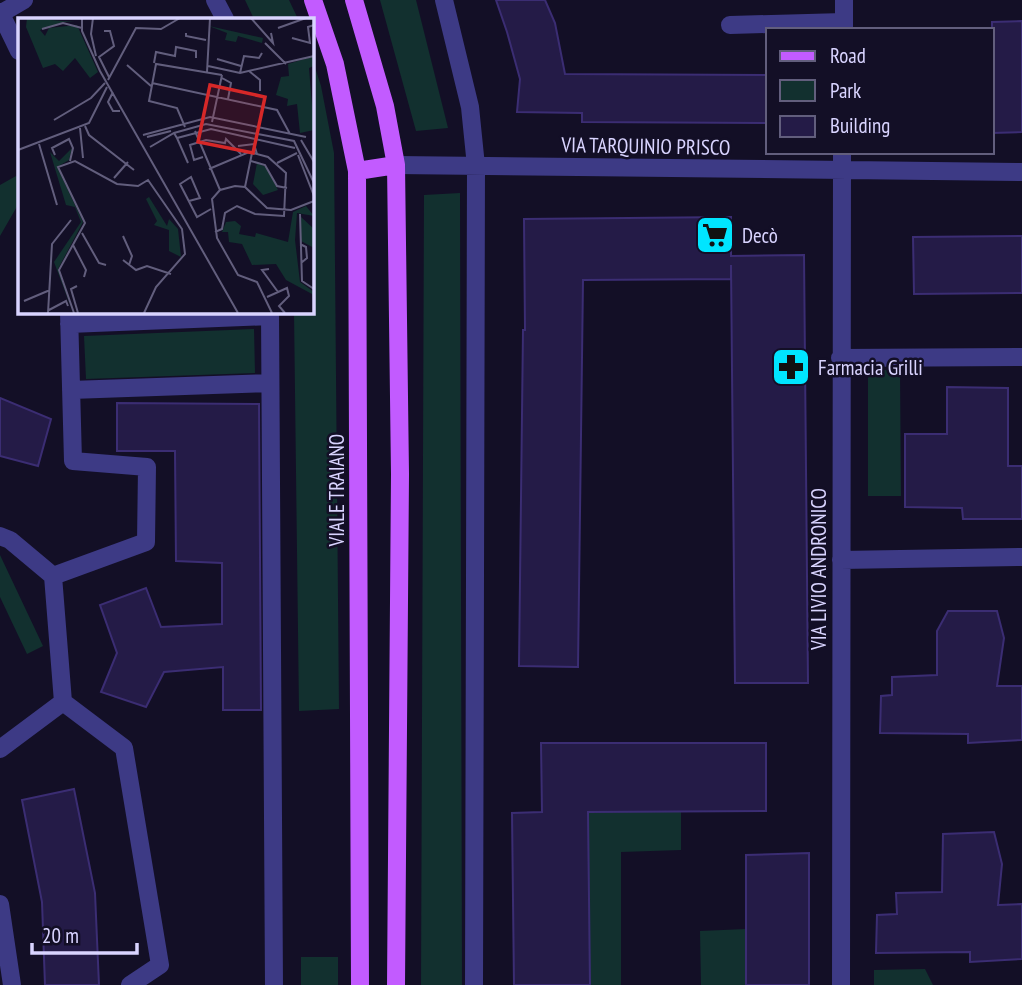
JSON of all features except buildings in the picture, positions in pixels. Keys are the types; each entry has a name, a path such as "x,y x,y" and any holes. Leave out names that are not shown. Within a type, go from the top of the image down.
{"main road":[{"name":"VIALE TRAIANO","path":"313,0 335,64 358,171 360,985"},
{"path":"354,0 384,106 396,165 400,474 396,985"},
{"path":"358,171 396,165"}],"street":[{"path":"18,49 0,13 24,0"},
{"path":"215,0 224,18"},
{"path":"443,0 470,107 475,166 474,985"},
{"path":"730,25 844,26 844,0"},
{"name":"VIA LIVIO ANDRONICO","path":"841,985 842,154"},
{"name":"VIA TARQUINIO PRISCO","path":"396,165 1022,172"},
{"path":"53,576 146,542 147,467 73,461 69,318 270,314 274,985"},
{"path":"840,358 1022,357"},
{"path":"71,390 270,383"},
{"path":"0,536 10,540 53,576 63,702 124,748 160,965 130,985"},
{"path":"841,560 1022,557"},
{"path":"0,749 63,702"},
{"path":"0,904 8,978"}],"green space":[{"path":"245,0 289,0 298,18 254,18"},
{"path":"380,0 416,0 448,128 416,131"},
{"path":"313,61 321,86 334,153 339,709 299,711 294,313 313,313"},
{"path":"18,177 18,205 0,236 0,185"},
{"path":"460,193 462,985 421,985 424,195"},
{"path":"254,329 255,373 86,379 84,336"},
{"path":"868,370 900,370 901,496 868,496"},
{"path":"0,555 43,646 27,654 0,597"},
{"path":"681,811 681,850 621,852 621,985 590,985 588,812"},
{"path":"746,929 746,985 701,985 700,931"},
{"path":"301,957 338,957 338,985 301,985"},
{"path":"925,969 933,985 874,985 874,970"}],"place":[{"name":"Decò","path":"715,235"},
{"name":"Farmacia Grilli","path":"791,367"}]}
